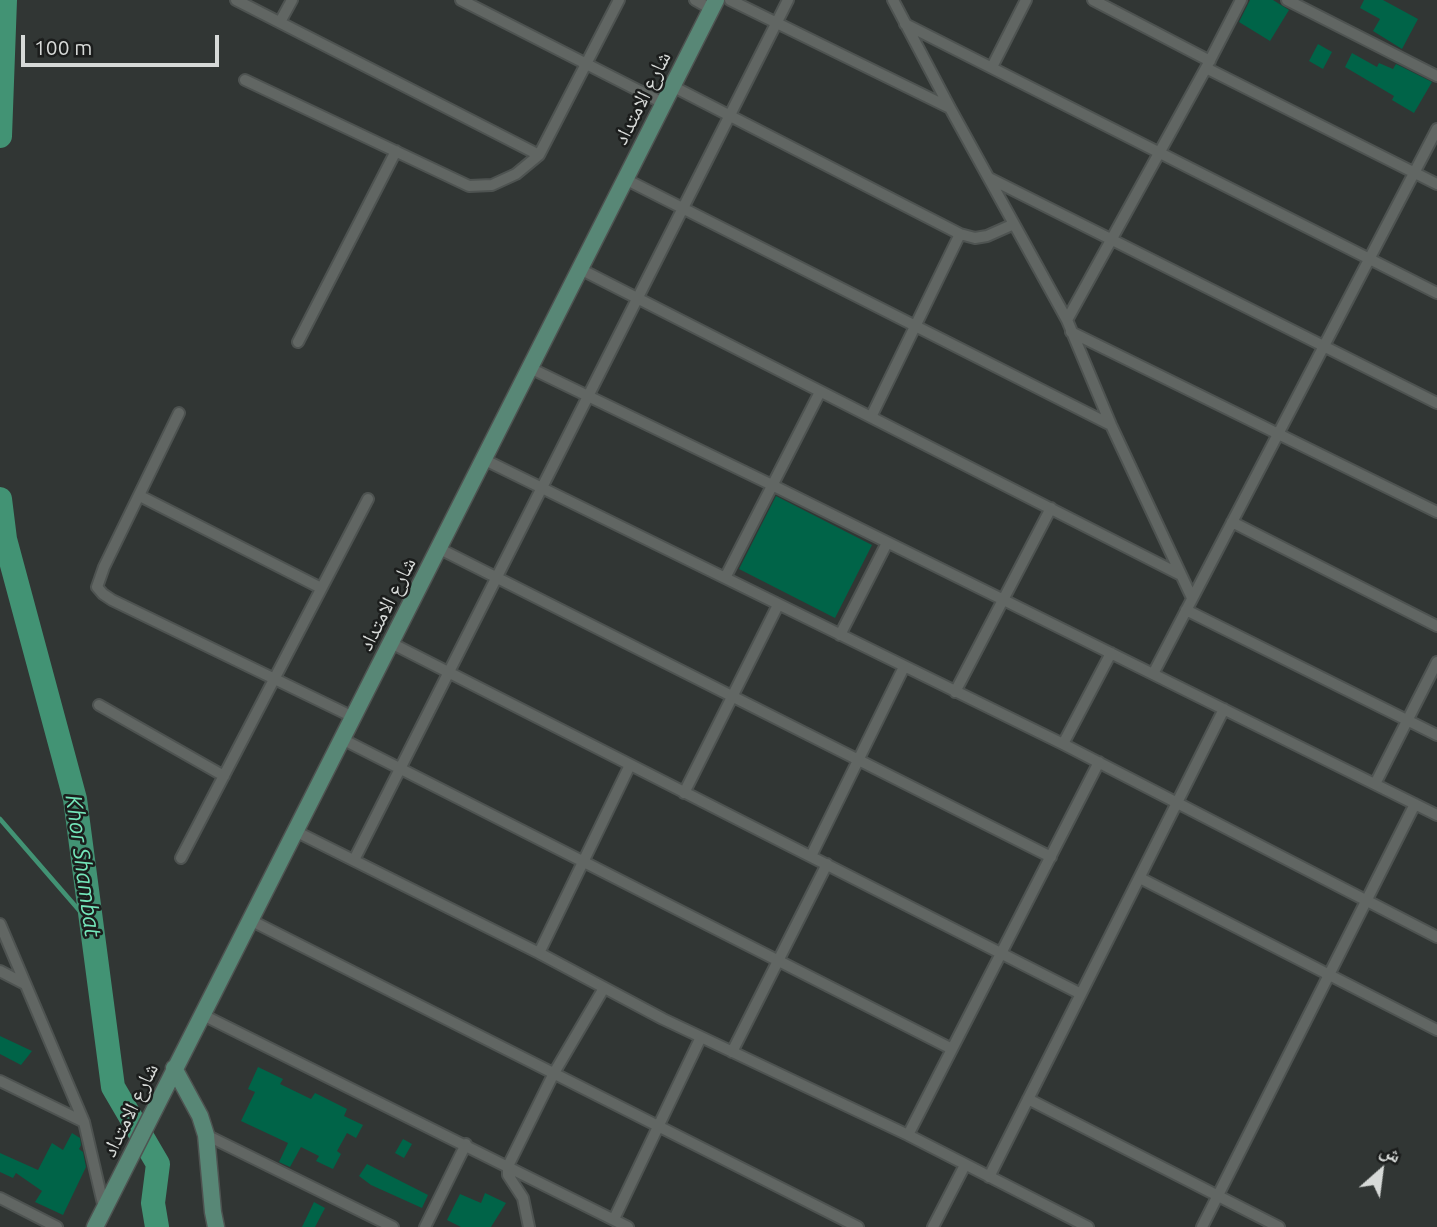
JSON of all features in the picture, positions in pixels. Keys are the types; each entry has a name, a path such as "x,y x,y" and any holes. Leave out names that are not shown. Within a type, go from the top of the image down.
{"street":[{"path":"236,0 539,155"},
{"path":"280,22 292,0"},
{"path":"461,0 663,103"},
{"path":"246,80 469,186 492,185 516,174 539,155 619,0"},
{"path":"695,0 714,4"},
{"path":"730,0 950,108"},
{"path":"354,860 788,0"},
{"path":"893,0 1067,320 1111,425 1192,598"},
{"path":"992,67 1026,0"},
{"path":"1093,0 1208,64 1437,184"},
{"path":"1067,320 1241,0"},
{"path":"1287,0 1437,76"},
{"name":"شارع الامتداد","path":"95,1227 714,4"},
{"path":"905,24 1437,293"},
{"path":"672,86 960,234 975,238 987,236 1014,224"},
{"path":"1153,674 1437,129"},
{"path":"298,342 396,151"},
{"path":"989,178 1437,403"},
{"path":"625,179 1111,425"},
{"path":"871,418 960,234"},
{"path":"580,269 1181,575"},
{"path":"1071,332 1437,512"},
{"path":"530,368 1437,815"},
{"path":"726,576 820,392"},
{"path":"180,413 97,587 103,594 353,717"},
{"path":"484,459 1099,762 1437,937"},
{"path":"140,496 321,588"},
{"path":"181,858 368,499"},
{"path":"955,692 1051,508"},
{"path":"1232,522 1437,625"},
{"path":"840,635 887,543"},
{"path":"438,548 1051,857"},
{"path":"684,793 778,605"},
{"path":"1186,610 1437,735"},
{"path":"391,643 1081,994"},
{"path":"1063,744 1111,653"},
{"path":"1375,785 1437,662"},
{"path":"811,856 904,667"},
{"path":"99,705 224,776"},
{"path":"989,1177 1224,709"},
{"path":"342,739 952,1049"},
{"path":"908,1135 1099,762"},
{"path":"539,953 630,765"},
{"path":"1202,1227 1415,804"},
{"path":"295,831 701,1037 908,1135 1088,1227"},
{"path":"732,1052 827,864"},
{"path":"1140,878 1437,1030"},
{"path":"250,920 859,1227"},
{"path":"0,924 84,1122 105,1205"},
{"path":"0,971 25,984"},
{"path":"529,1227 523,1198 508,1175 509,1167 554,1073 604,988"},
{"path":"203,1014 628,1227"},
{"path":"614,1219 701,1037"},
{"path":"171,1075 200,1116 206,1135 216,1227"},
{"path":"0,1082 84,1122"},
{"path":"1028,1099 1279,1227"},
{"path":"206,1135 393,1227"},
{"path":"425,1227 466,1144"},
{"path":"933,1227 965,1165"},
{"path":"0,1198 57,1227"}],"building":[{"path":"1250,0 1273,0 1289,10 1270,41 1239,22"},
{"path":"1364,0 1383,0 1418,19 1402,49 1373,31 1380,19 1360,8"},
{"path":"1318,44 1332,52 1323,69 1309,61"},
{"path":"1352,53 1377,67 1379,63 1393,69 1396,64 1432,82 1414,113 1392,100 1394,96 1345,67"},
{"path":"776,496 872,545 835,618 739,569"},
{"path":"0,1036 32,1051 21,1065 0,1054"},
{"path":"258,1067 283,1079 280,1084 311,1099 315,1093 347,1109 344,1116 363,1125 356,1138 347,1133 337,1151 341,1154 333,1169 316,1161 319,1156 301,1147 290,1167 279,1162 288,1143 241,1121 255,1092 248,1089"},
{"path":"72,1133 80,1138 79,1149 83,1152 86,1167 63,1215 35,1202 42,1191 16,1173 13,1178 0,1172 0,1153 38,1170 52,1143 63,1150"},
{"path":"403,1139 412,1144 404,1158 395,1153"},
{"path":"367,1164 428,1195 422,1208 371,1185 359,1176"},
{"path":"485,1193 506,1203 491,1227 461,1227 447,1220 460,1194 481,1203"},
{"path":"314,1202 325,1208 315,1227 302,1227"}],"waterway":[{"name":"Khor Shambat","path":"0,136 5,0"},
{"name":"Khor Shambat","path":"0,499 5,539 75,799 113,1087 158,1164 153,1203 157,1227"},
{"path":"0,819 91,924"}]}
